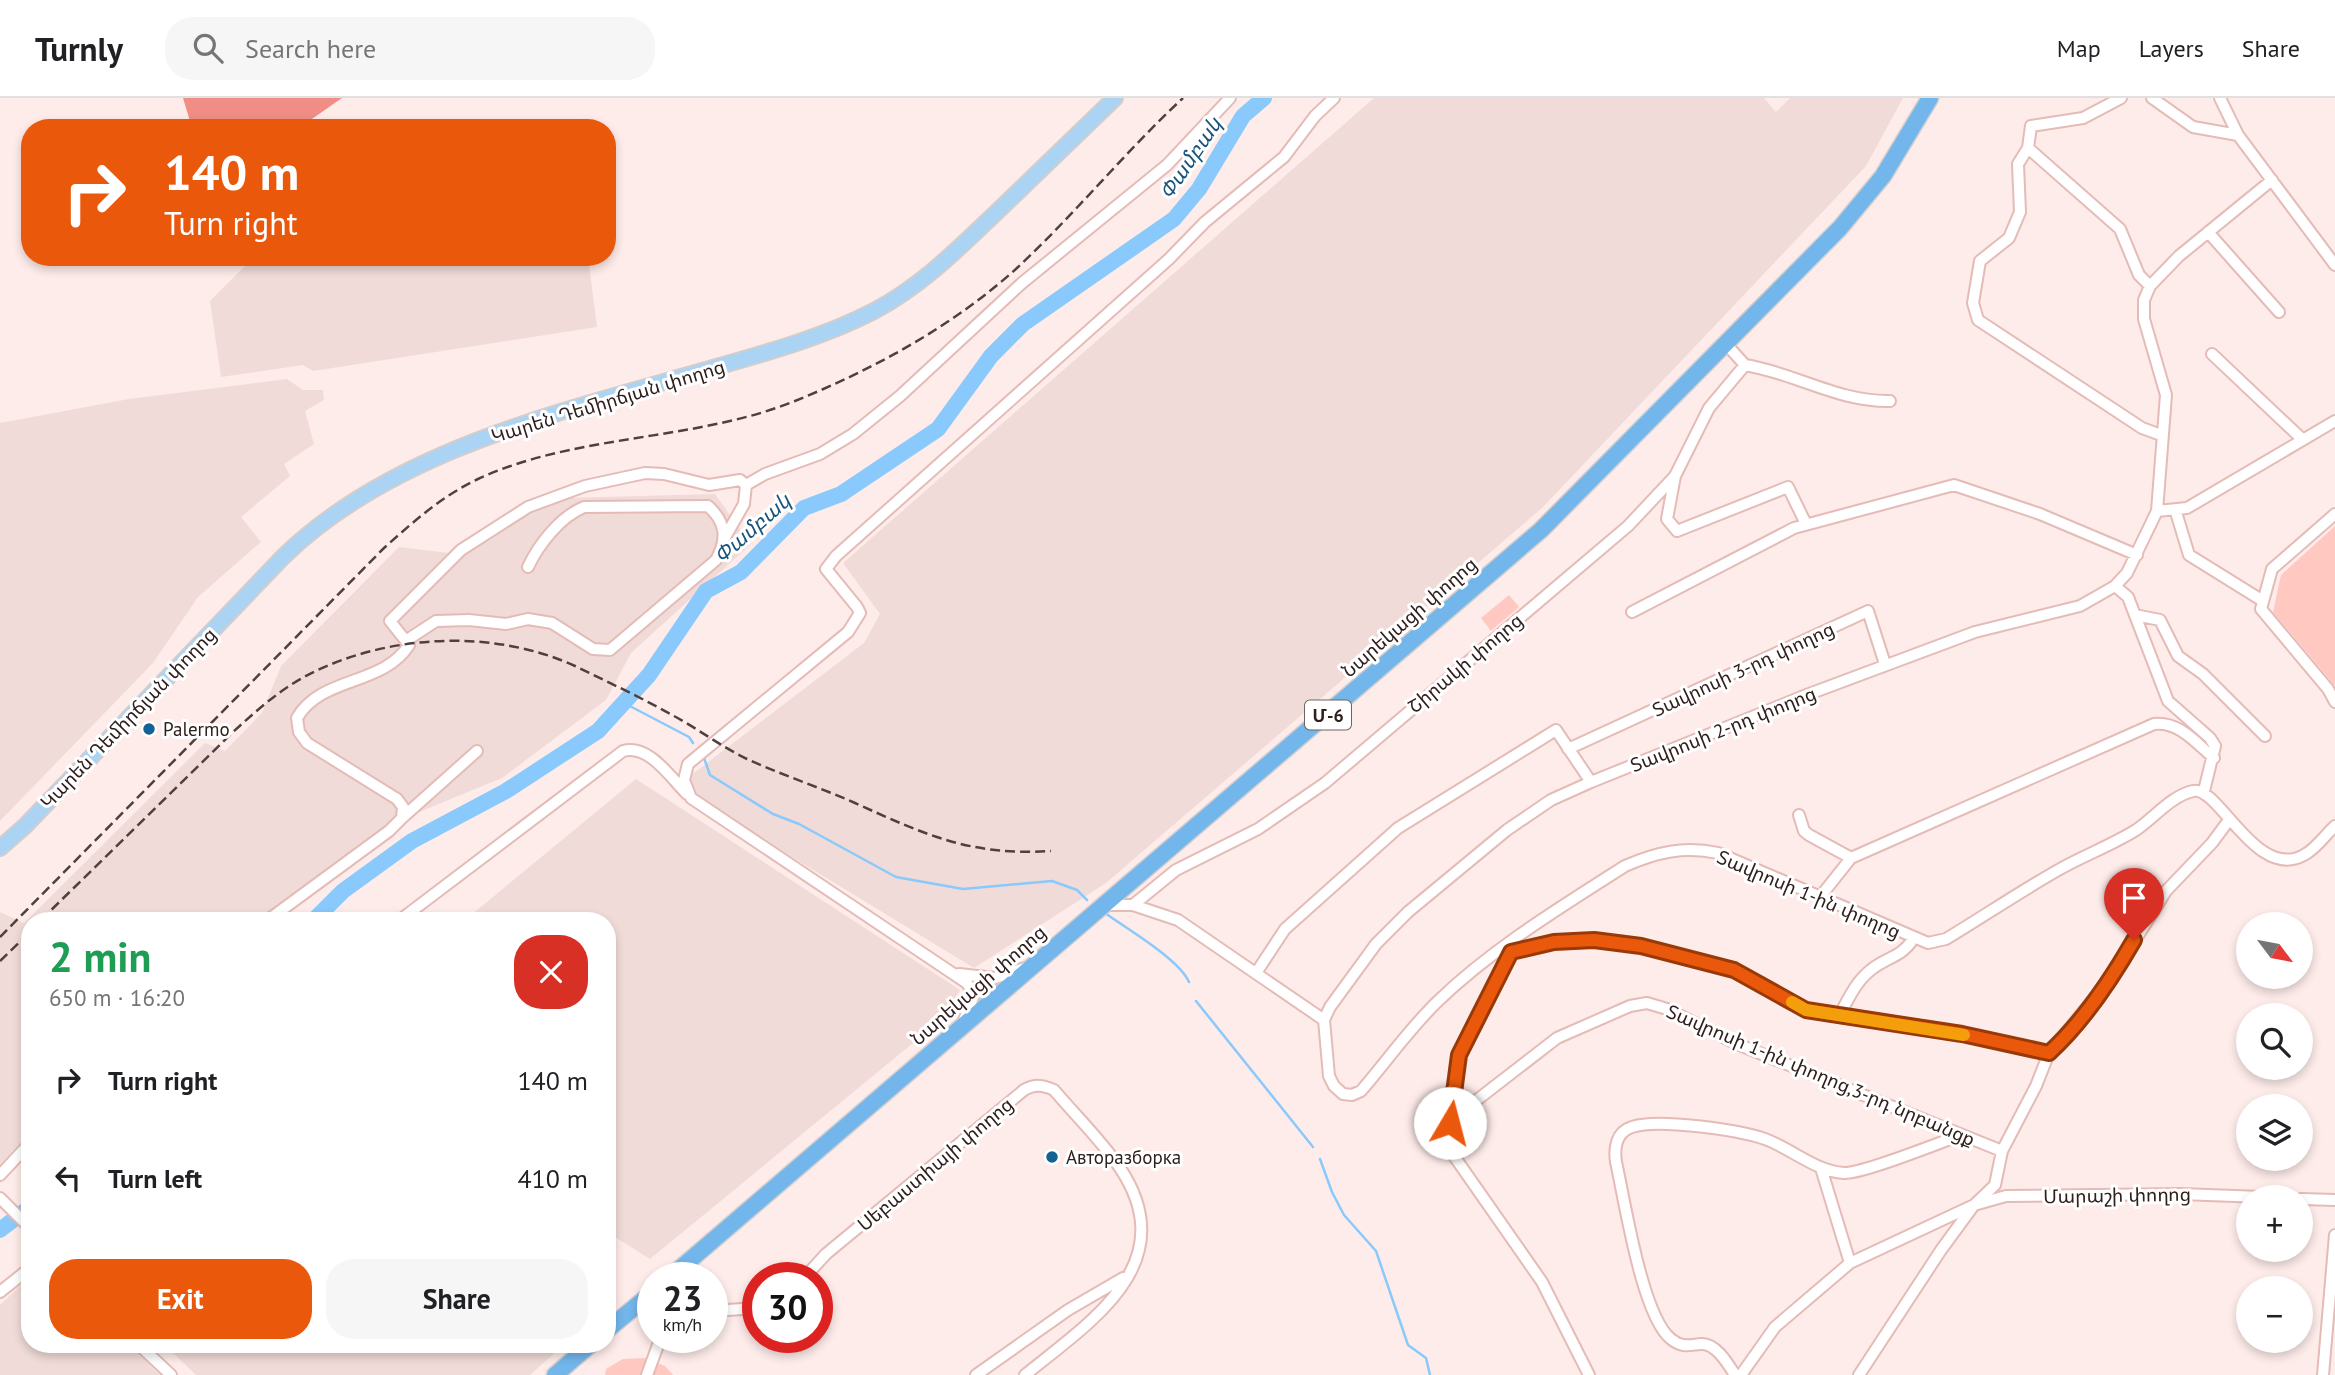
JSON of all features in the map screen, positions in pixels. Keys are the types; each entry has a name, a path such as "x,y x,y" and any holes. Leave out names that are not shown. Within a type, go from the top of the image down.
{"highway":[{"name":"Նարեկացի փողոց","path":"688,1262 1541,530 1726,344 1871,192 1897,155 1930,98"},
{"path":"616,1323 637,1306"},
{"path":"555,1375 581,1353"}],"main road":[{"name":"Կարեն Դեմիրճյան փողոց","path":"0,848 25,826 246,593 320,525 376,489 507,430 751,357 872,311 908,291 950,257 1115,98"}],"street":[{"path":"746,485 765,474 820,454 853,434 900,396 1022,284 1167,165 1230,98"},
{"path":"688,795 684,780 688,764 848,632 857,621 860,613 857,607 826,569 836,556 1169,259 1205,222 1284,157 1315,116 1334,98"},
{"path":"2121,98 2083,118 2031,126 2028,148 2018,164 2020,212 2009,238 1980,261 1973,303 1979,320 2142,428 2161,435"},
{"path":"2152,98 2193,127 2238,135"},
{"path":"2221,99 2238,135 2335,265"},
{"path":"2028,148 2120,229 2138,275 2150,286"},
{"path":"2272,180 2208,232 2150,286 2144,300 2144,319 2166,395 2157,511 2187,508 2335,421"},
{"path":"2208,232 2279,312"},
{"path":"1726,344 1745,365 1767,368 1863,401 1889,401"},
{"path":"2212,354 2302,439"},
{"name":"Շիրակի փողոց","path":"1133,905 1176,870 1258,829 1325,783 1628,526 1675,477 1709,408 1745,365"},
{"path":"402,818 401,803 307,743 296,724 302,710 313,699 393,665 409,645 390,621 461,550 528,507 595,483 645,473 664,474 709,485 740,480 746,485"},
{"path":"1675,477 1667,519 1677,531 1788,486 1806,524"},
{"path":"407,640 436,621 468,620 506,624 528,619 552,623 593,649 610,650 716,560 724,539 744,504 746,485"},
{"path":"1632,612 1806,524 1954,485 2040,514 2137,555"},
{"path":"528,567 552,533 573,512 584,507 708,506 723,525 724,539"},
{"path":"2175,509 2189,555 2263,601"},
{"name":"Տավրոսի 2-րդ փողոց","path":"1324,1020 1344,985 1376,944 1408,912 1507,830 1551,800 1885,664 1975,632 2080,606 2115,586 2137,555 2157,511"},
{"path":"2335,513 2272,569 2261,609 2335,702"},
{"path":"2115,586 2128,597 2168,701 2210,738 2215,746 2204,791 2229,820 2255,846 2273,855 2292,859 2304,856 2335,826"},
{"name":"Տավրոսի 3-րդ փողոց","path":"1568,749 1868,611 1885,664"},
{"path":"2135,615 2160,620 2178,656 2203,674 2265,736"},
{"path":"1820,897 1851,858 2154,724 2164,723 2179,728 2214,758"},
{"path":"1256,972 1285,929 1398,828 1556,730 1591,782"},
{"path":"411,912 623,751 632,749 649,756 688,795 967,983 974,995 960,1029"},
{"path":"279,912 389,831 477,751"},
{"name":"Տավրոսի 1-ին փողոց","path":"1324,1020 1329,1076 1334,1086 1343,1094 1352,1095 1361,1091 1407,1034 1439,1000 1625,866 1674,849 1718,853 1913,939 1928,943 1946,939 2059,870 2135,830 2180,797 2194,790 2204,791"},
{"path":"1799,815 1804,831 1851,858"},
{"path":"1858,1375 1891,1329 1907,1298 1974,1205 1995,1185 2002,1151 2036,1086 2049,1053 2063,1041 2112,977 2166,891 2212,843 2229,820"},
{"path":"1104,905 1133,905 1178,920 1324,1020"},
{"path":"1839,1016 1858,981 1875,967 1905,952 1913,939"},
{"path":"1590,1375 1542,1282 1447,1146 1459,1055 1510,948 1594,940 1641,946 1734,970 1806,1010 1962,1034 2049,1053"},
{"path":"950,971 977,978 995,978 1035,964"},
{"name":"Տավրոսի 1-ին փողոց,3-րդ նրբանցք","path":"1447,1146 1473,1103 1557,1038 1630,1006 1647,1003 1667,1009 1737,1044 2002,1151"},
{"name":"Սեբաստիայի փողոց","path":"819,1262 1024,1090 1040,1085 1054,1090 1120,1168 1131,1188 1142,1241 1141,1252 1129,1275 1084,1329 1025,1375"},
{"path":"1735,1375 1710,1346 1701,1344 1689,1347 1670,1339 1651,1311 1616,1162 1615,1150 1619,1136 1630,1127 1645,1125 1729,1129 1767,1140 1821,1167 1848,1173 1961,1135"},
{"path":"0,1175 21,1153"},
{"path":"1821,1167 1850,1263"},
{"name":"Մարաշի փողոց","path":"1974,1205 2006,1196 2236,1196"},
{"path":"0,1198 21,1219"},
{"path":"2313,1199 2335,1200"},
{"path":"1741,1375 1775,1326 1850,1263 1974,1205"},
{"path":"2323,1375 2335,1235"},
{"path":"0,1292 21,1275"},
{"path":"976,1375 1068,1310 1129,1275"},
{"path":"148,1353 171,1375"},
{"path":"647,1375 656,1353"}],"shaded area":[{"path":"183,98 342,98 312,119 189,119"},
{"path":"1374,98 1764,98 1776,112 1790,98 1903,98 1866,166 1542,508 1106,883 974,968 695,798 690,776 864,643 880,614 843,563"},
{"path":"245,266 589,266 597,327 313,371 303,365 221,377 210,301"},
{"path":"287,379 303,390 323,390 324,400 305,411 314,444 284,464 290,476 241,517 261,542 198,597 153,663 0,821 0,423 129,399"},
{"path":"715,494 751,544 631,653 606,700 502,778 395,822 269,912 35,912 205,743 225,751 262,713 281,666 399,547 465,555 527,512 565,498"},
{"path":"2335,526 2335,686 2273,612 2281,575"},
{"path":"1509,595 1519,607 1491,631 1481,618"},
{"path":"636,779 960,990 946,1016 650,1259 616,1238 616,912 475,912"},
{"path":"0,912 21,922 21,1142 0,1164"},
{"path":"21,1285 21,1353 137,1353 160,1375 0,1375 0,1305"},
{"path":"173,1353 555,1353 530,1375 196,1375"},
{"path":"644,1358 665,1366 673,1375 605,1375 606,1369 623,1359"}],"waterway":[{"name":"Փամբակ","path":"322,912 343,891 412,841 506,791 598,731 649,675 706,591 741,572 804,508 841,494 938,429 991,356 1023,324 1174,219 1199,189 1243,116 1264,98"},
{"path":"624,703 689,737 693,743"},
{"path":"704,758 710,775 773,814 799,824 896,877 963,889 1052,881 1077,890 1087,900"},
{"path":"1105,913 1164,954 1189,982"},
{"path":"1196,1001 1313,1147"},
{"path":"1320,1159 1344,1215 1376,1251 1408,1345 1426,1358 1430,1375"},
{"name":"Փամբակ","path":"0,1230 21,1214"}],"railway":[{"path":"25,912 384,548 440,501 478,479 555,453 676,432 756,414 795,401 883,360 966,309 1017,268 1183,98"},
{"path":"49,912 233,732 285,689 335,663 368,652 438,641 474,641 509,646 543,654 575,666 662,709 747,759 927,834 996,850 1051,851"},
{"path":"0,937 21,916"},
{"path":"0,961 21,941"}],"slow traffic":[{"path":"1792,1002 1806,1010 1964,1035"}],"place":[{"name":"Palermo","path":"149,729"},
{"name":"Авторазборка","path":"1052,1157"}],"route":[{"path":"1450,1123 1459,1055 1511,952 1554,942 1594,940 1641,946 1734,970 1806,1010 1962,1034 2049,1053 2063,1041 2112,977 2134,940"}]}
